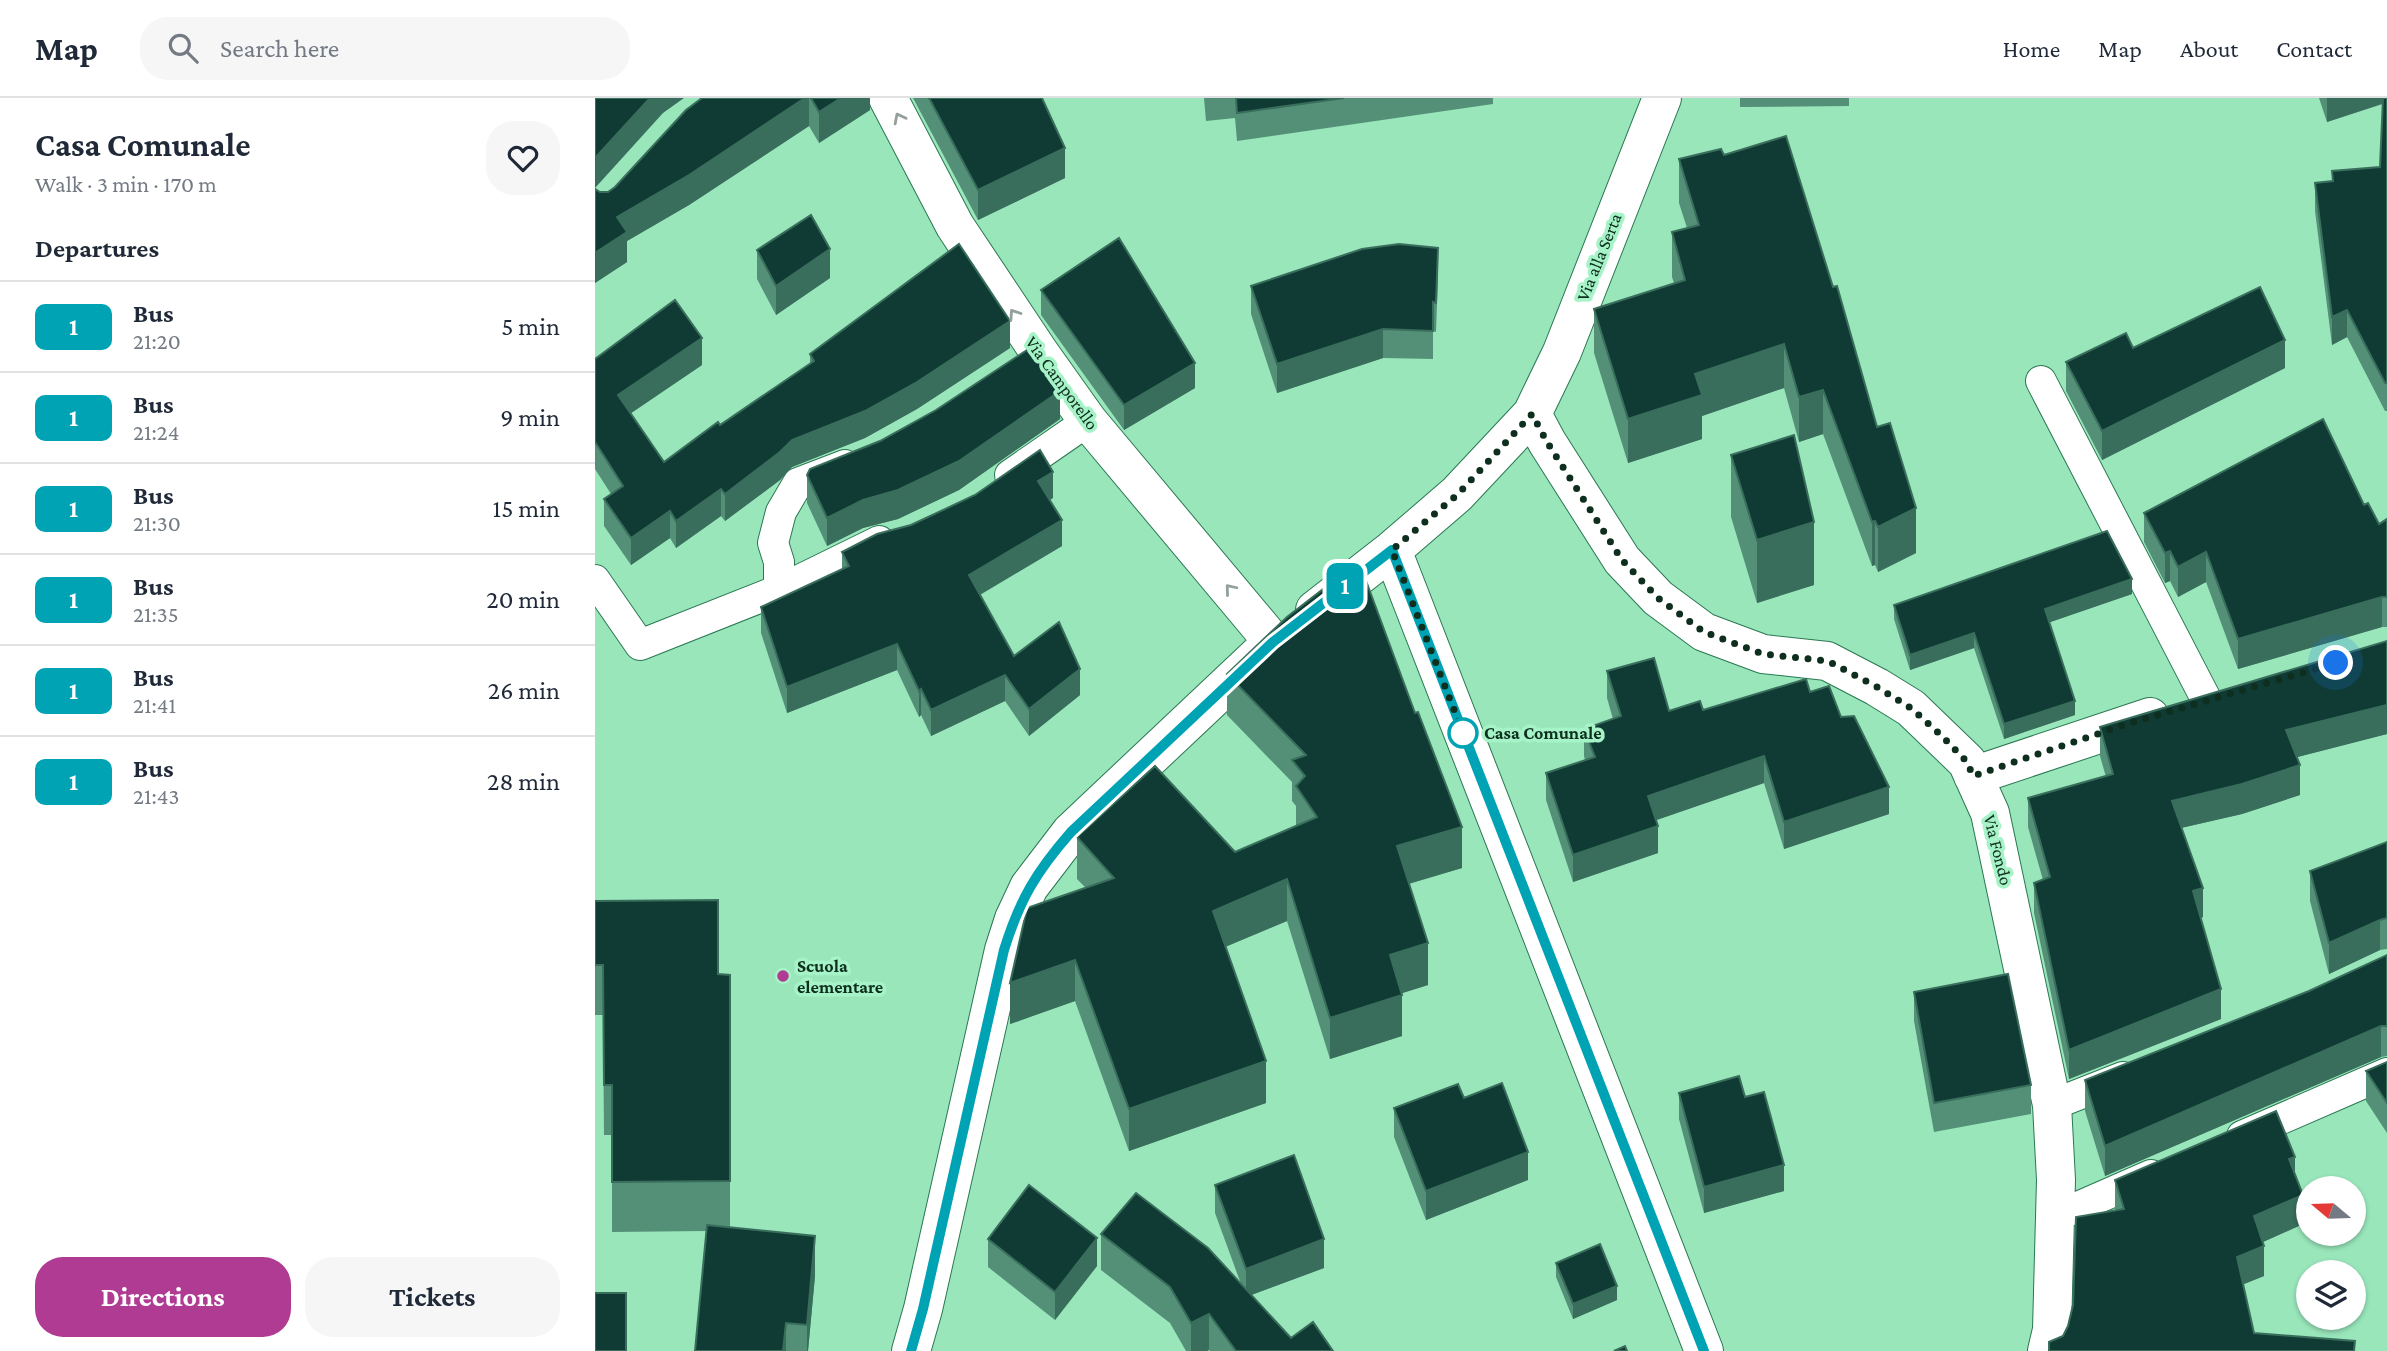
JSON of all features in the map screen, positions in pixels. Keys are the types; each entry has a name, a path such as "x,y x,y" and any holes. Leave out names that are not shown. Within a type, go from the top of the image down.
{"street":[{"name":"Via Camporello","path":"888,98 1027,359 1089,421 1273,642"},
{"name":"Via alla Serta","path":"911,1351 923,1309 1004,950 1014,919 1029,887 1071,832 1273,642 1392,550 1458,494 1532,414 1562,352 1662,98"},
{"name":"Via Fondo","path":"1532,414 1622,560 1658,598 1704,632 1763,654 1828,661 1877,687 1911,708 1967,762 1990,813 2052,1105 2056,1180 2052,1330 2047,1351"},
{"path":"1392,550 1704,1351"},
{"path":"1973,776 2127,724 2246,690"}],"lane":[{"path":"2042,381 2133,529 2207,701"},
{"path":"990,490 1089,421"},
{"path":"779,590 779,562 773,543 781,512 799,483 872,454"},
{"path":"595,580 640,645 779,590 871,544 904,535"},
{"path":"2052,1105 2153,1065"},
{"path":"2221,1145 2387,1073"},
{"path":"2055,1217 2170,1167"}],"building":[{"path":"595,98 650,98 595,158"},
{"path":"702,98 805,98 689,175 617,217 627,232 595,253 595,189 608,192 615,187 686,110"},
{"path":"811,98 841,98 819,112"},
{"path":"929,98 1042,98 1065,148 978,190"},
{"path":"1236,98 1344,98 1237,113"},
{"path":"2383,98 2387,98 2387,383 2347,310 2332,317 2315,183 2333,181 2332,171 2380,167"},
{"path":"1786,136 1833,287 1837,286 1877,427 1890,423 1916,508 1878,527 1875,521 1872,522 1823,390 1799,397 1784,344 1695,374 1702,395 1628,419 1594,309 1685,280 1672,232 1699,225 1679,159 1721,149 1724,155"},
{"path":"811,215 830,249 776,286 757,250"},
{"path":"1119,238 1195,363 1124,405 1041,290"},
{"path":"959,244 1010,321 917,382 865,411 792,440 725,494 721,489 676,521 670,511 631,538 604,499 623,486 595,442 595,359 675,300 702,338 618,395 664,462 718,422 720,425 814,361 810,354"},
{"path":"1399,244 1438,248 1433,331 1383,329 1277,364 1251,286 1362,249"},
{"path":"2260,287 2285,340 2102,431 2066,362 2126,333 2133,348"},
{"path":"1030,348 1060,391 959,461 898,490 863,500 827,518 807,475 810,469 880,441 936,410"},
{"path":"2323,419 2364,505 2368,503 2379,524 2387,519 2387,597 2238,639 2206,552 2178,567 2170,551 2165,553 2144,513"},
{"path":"1794,435 1814,522 1757,540 1731,455"},
{"path":"1040,450 1053,472 1038,481 1062,520 969,575 1014,656 1059,622 1080,669 1029,709 1005,675 931,710 897,644 787,687 761,607 849,566 842,552 877,534 911,525 975,495"},
{"path":"2107,531 2132,579 2045,609 2075,701 2004,724 1974,633 1910,655 1894,605"},
{"path":"1365,578 1415,713 1418,712 1462,827 1397,846 1428,943 1390,955 1402,995 1330,1018 1287,879 1213,911 1266,1061 1129,1109 1075,960 1010,983 1027,908 1114,878 1077,837 1155,766 1235,852 1317,817 1296,786 1305,776 1292,760 1306,755 1227,674 1287,617 1331,583"},
{"path":"2387,641 2387,705 2286,730 2300,765 2242,784 2172,801 2203,888 2193,891 2221,989 2069,1050 2034,883 2050,877 2028,798 2113,774 2100,727"},
{"path":"1654,658 1669,711 1700,701 1703,710 1806,679 1810,692 1829,686 1841,717 1854,716 1889,787 1784,822 1764,756 1648,796 1658,826 1573,855 1546,773 1595,757 1584,729 1621,716 1607,671"},
{"path":"2387,842 2387,918 2329,943 2310,871"},
{"path":"718,900 718,974 730,975 730,1181 612,1182 612,1085 604,1085 603,965 595,965 595,901"},
{"path":"2387,955 2387,1026 2381,1026 2105,1146 2085,1080 2309,991"},
{"path":"2008,974 2031,1085 1934,1103 1914,992"},
{"path":"2387,1062 2387,1103 2366,1071"},
{"path":"1739,1076 1745,1097 1764,1092 1784,1165 1704,1187 1679,1093"},
{"path":"1502,1083 1528,1152 1426,1191 1394,1108 1458,1084 1464,1098"},
{"path":"2276,1111 2295,1157 2289,1159 2296,1177 2296,1198 2254,1216 2264,1246 2237,1257 2254,1333 2355,1341 2354,1351 2049,1351 2049,1342 2063,1336 2073,1305 2076,1217 2124,1209 2115,1180"},
{"path":"1294,1155 1324,1239 1246,1269 1215,1185"},
{"path":"1029,1185 1097,1238 1055,1292 988,1239"},
{"path":"1136,1193 1208,1248 1291,1338 1313,1322 1333,1351 1236,1351 1209,1314 1191,1323 1170,1287 1101,1234"},
{"path":"707,1225 815,1236 807,1325 786,1323 783,1351 695,1351"},
{"path":"1600,1244 1617,1286 1573,1304 1556,1263"},
{"path":"595,1293 626,1293 626,1351 595,1351"},
{"path":"1625,1346 1627,1351 1614,1351"}],"bus line":[{"name":"1","path":"911,1351 923,1309 1004,950 1014,919 1029,887 1071,832 1273,642 1392,550 1704,1351"}],"place":[{"name":"Casa Comunale","path":"1463,733"},
{"name":"Scuola elementare","path":"783,976"}],"route":[{"path":"1463,733 1392,550 1458,494 1532,414 1622,560 1658,598 1704,632 1763,654 1828,661 1877,687 1911,708 1942,736 1967,762 1973,776 2127,724 2336,663"}]}
